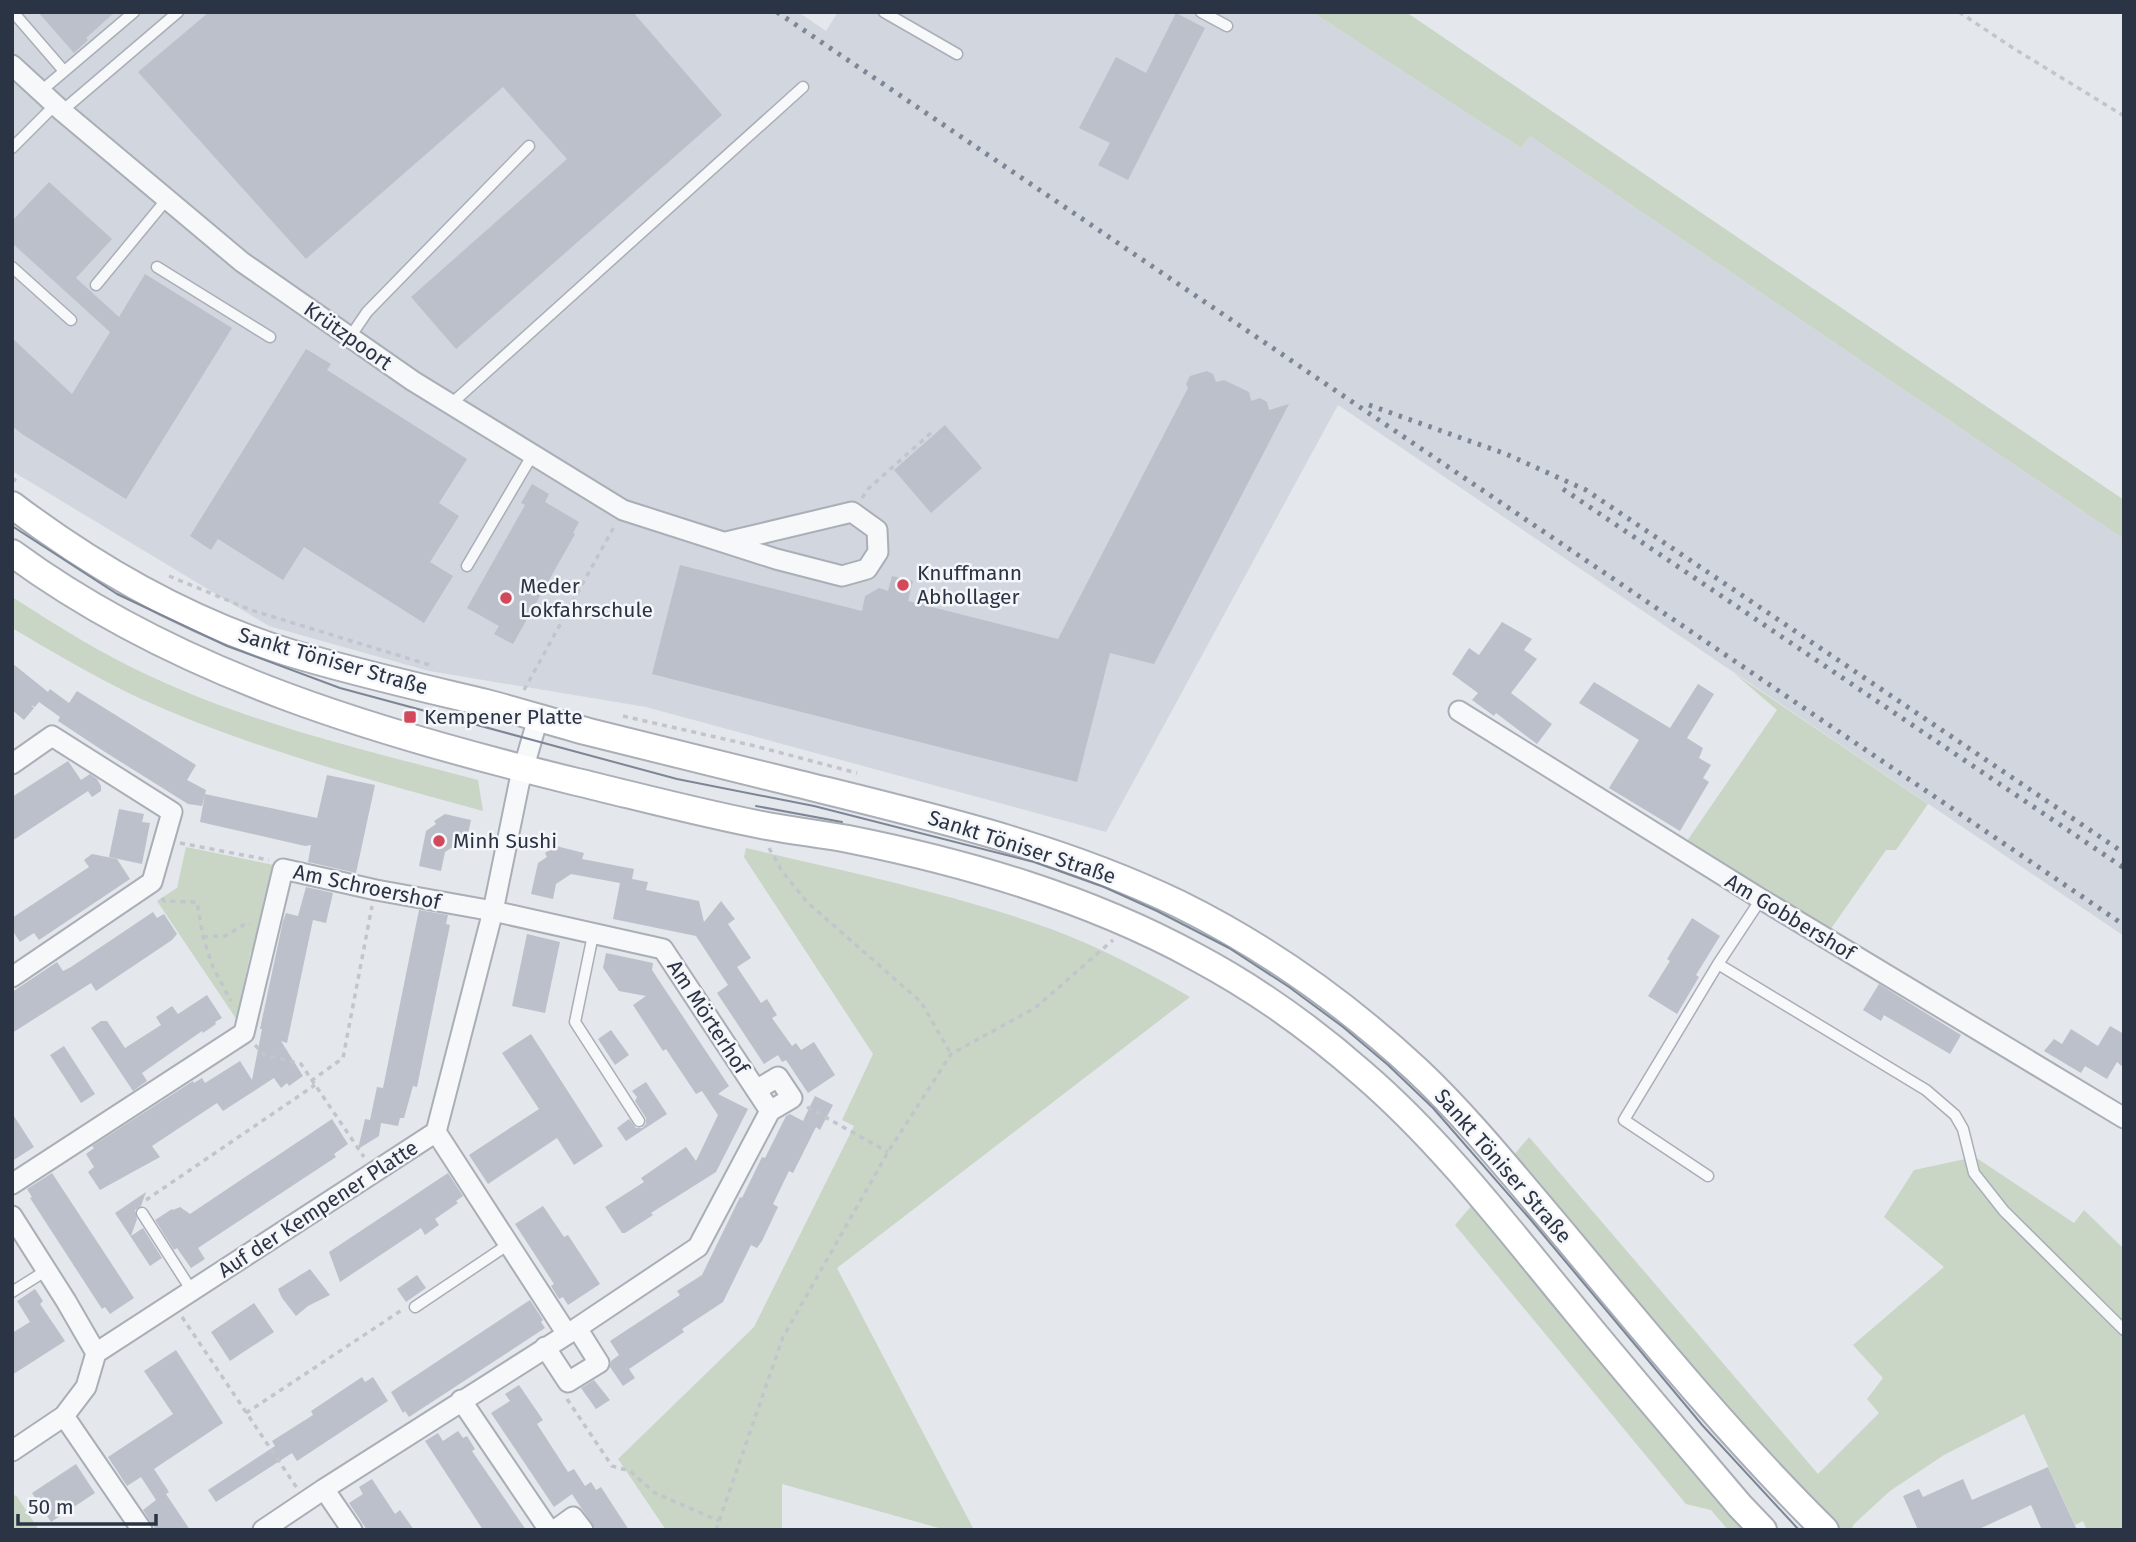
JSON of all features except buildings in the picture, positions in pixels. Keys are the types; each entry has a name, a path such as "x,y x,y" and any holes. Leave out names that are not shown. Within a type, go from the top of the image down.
{"main road":[{"name":"Sankt Töniser Straße","path":"20,498 45,530 90,559 239,635 300,655 857,798 1045,850 1142,887 1185,907 1258,948 1293,970 1359,1019 1420,1073 1459,1113 1719,1418 1825,1530"},
{"name":"Sankt Töniser Straße","path":"12,553 66,591 115,619 247,682 308,706 497,763 766,826 846,839 1028,885 1125,923 1193,955 1246,986 1308,1028 1366,1076 1426,1134 1763,1530"}],"street":[{"name":"Krützpoort","path":"12,65 242,262 413,381 624,510 776,559 842,576 867,569 878,552 877,530 852,512"},
{"path":"726,542 852,512"},
{"name":"Am Gobbershof","path":"1459,711 1761,899 2124,1118"},
{"name":"Auf der Kempener Platte","path":"96,1353 436,1132 493,911 519,784 538,718"},
{"path":"12,764 52,736 173,812 152,882 12,977"},
{"name":"Am Schroershof","path":"246,1028 283,869 376,890 493,911"},
{"name":"Am Mörterhof","path":"493,911 663,949 771,1111"},
{"path":"12,1184 246,1028"},
{"name":"Am Mörterhof","path":"756,1090 778,1077 792,1098"},
{"path":"263,1530 698,1247 771,1111 792,1098"},
{"path":"436,1132 509,1244 572,1331 599,1363 568,1382 545,1347"},
{"path":"12,1216 96,1353 86,1387 64,1416 12,1451"},
{"path":"461,1400 549,1530"},
{"path":"64,1416 142,1530"},
{"path":"324,1489 352,1530"},
{"path":"555,1530 573,1517 583,1530"}],"lane":[{"path":"13,12 64,71"},
{"path":"52,102 64,71 134,12"},
{"path":"12,148 52,102 178,12"},
{"path":"884,12 957,54"},
{"path":"1201,12 1227,26"},
{"path":"451,404 803,88"},
{"path":"349,337 367,312 529,146"},
{"path":"96,285 167,199"},
{"path":"12,267 71,320"},
{"path":"157,267 270,337"},
{"path":"467,566 533,454"},
{"path":"1708,1176 1624,1120 1718,964 1761,899"},
{"path":"593,935 575,1022 639,1121"},
{"path":"1718,964 1926,1090 1955,1115 1963,1129 1974,1173 2004,1211 2124,1330"},
{"path":"142,1213 192,1292"},
{"path":"415,1307 509,1244"},
{"path":"12,1292 47,1270"}],"path":[{"path":"1959,12 2012,48 2124,116"},
{"path":"852,512 868,489 932,432 934,435"},
{"path":"12,478 20,498"},
{"path":"512,710 624,510"},
{"path":"165,575 250,610 444,669"},
{"path":"613,713 755,746 861,775"},
{"path":"164,840 277,862 283,869"},
{"path":"781,847 768,845 782,871 807,901 920,1002 951,1054"},
{"path":"152,882 164,901 197,902 203,937 213,967 246,1028 264,1055 300,1064 374,1172"},
{"path":"142,1213 146,1198 313,1083 343,1058 376,890"},
{"path":"203,937 225,936 247,923 269,929"},
{"path":"716,1530 783,1337 888,1152 951,1054 1035,1008 1116,937 1104,933"},
{"path":"792,1098 888,1152"},
{"path":"173,1304 306,1501"},
{"path":"246,1413 406,1308 415,1307"},
{"path":"557,1366 555,1381 612,1466 630,1471 655,1493 719,1521"}],"shaded area":[{"path":"12,12 798,12 826,31 838,12 1312,12 1521,148 1530,136 2124,539 2124,936 1338,405 1106,832 646,707 429,671 269,626 12,471"}],"green space":[{"path":"1312,12 1406,12 2124,500 2124,539 1530,136 1521,148"},
{"path":"12,597 116,659 191,694 313,736 478,780 483,811 266,747 139,698 12,628"},
{"path":"1735,674 1928,804 1896,850 1886,850 1828,933 1685,844 1777,710"},
{"path":"186,847 274,865 256,951 251,951 240,1003 246,1004 239,1023 157,901 177,888"},
{"path":"746,848 900,884 1014,916 1104,952 1190,997 837,1268 974,1530 946,1530 782,1484 782,1530 666,1530 618,1459 754,1327 854,1126 842,1120 873,1054 744,857"},
{"path":"1529,1137 1818,1474 1879,1413 1867,1399 1883,1378 1853,1345 1944,1267 1884,1217 1914,1170 1975,1157 2074,1223 2084,1210 2124,1249 2124,1530 2087,1530 2083,1521 2075,1525 2024,1414 1944,1455 1890,1491 1854,1524 1851,1530 1840,1530 1783,1475 1512,1157"},
{"path":"1473,1204 1747,1530 1728,1530 1711,1510 1686,1504 1455,1225"},
{"path":"16,1495 39,1530 12,1530 12,1498"}],"tram line":[{"path":"12,526 117,594 227,646 340,688 677,779 814,806 1034,862 1104,887 1229,948 1289,987 1343,1027 1433,1108 1703,1426 1799,1530"},
{"path":"756,806 842,822"}],"railway":[{"path":"777,12 2124,925"},
{"path":"1369,405 1506,454 1586,490 2124,853"},
{"path":"1563,489 2124,868"}],"place":[{"name":"Knuffmann Abhollager","path":"903,585"},
{"name":"Meder Lokfahrschule","path":"506,598"},
{"name":"Kempener Platte","path":"410,717"},
{"name":"Minh Sushi","path":"439,841"}]}
